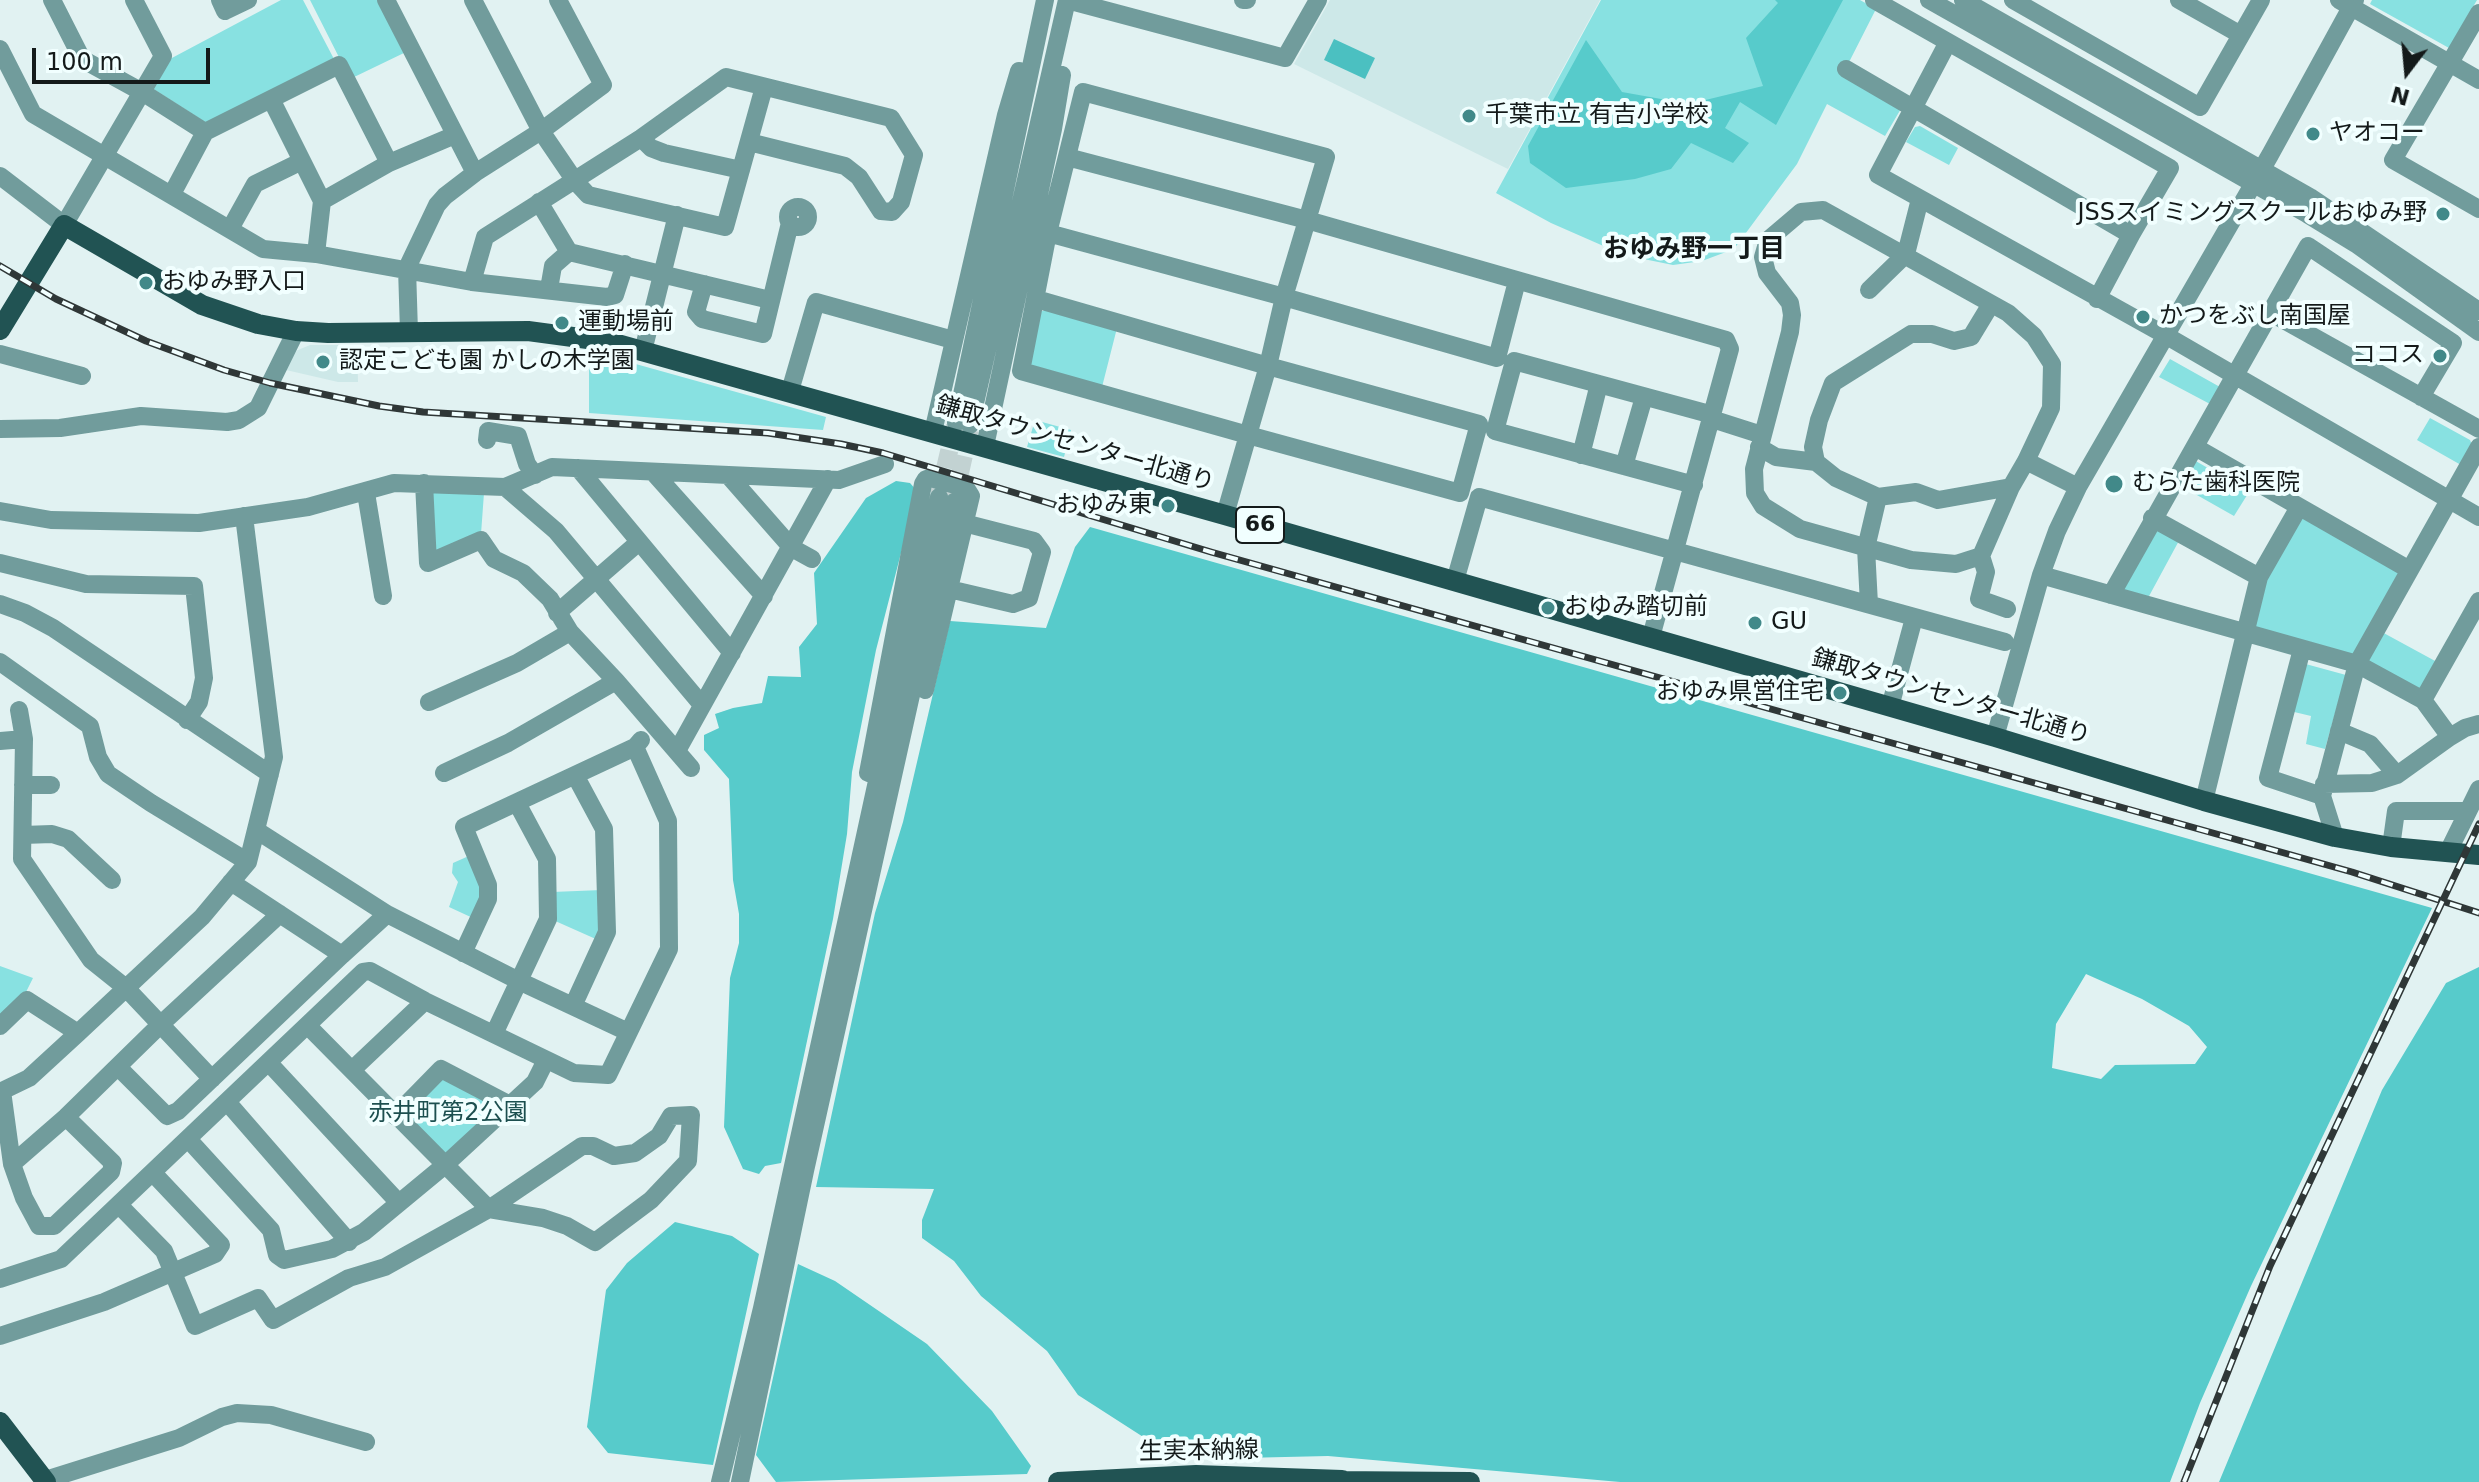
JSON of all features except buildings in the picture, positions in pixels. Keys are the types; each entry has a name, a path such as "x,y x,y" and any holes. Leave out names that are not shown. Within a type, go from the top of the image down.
{"main road":[{"name":"鎌取タウンセンター北通り","path":"64,225 216,311 258,324 328,333 528,331 580,336 643,351 1651,637 2204,801 2335,837 2391,847 2463,853"},
{"path":"1,326 64,225"},
{"path":"0,1422 45,1481"},
{"name":"生実本納線","path":"1058,1482 1196,1475 1470,1482"},
{"name":"生実本納線","path":"1290,1482 1342,1480"}],"street":[{"path":"52,0 82,59 205,132"},
{"path":"64,225 163,56 134,0"},
{"path":"220,0 225,11 248,0"},
{"path":"386,0 475,173"},
{"path":"473,0 541,131 588,195 725,227 764,87"},
{"path":"409,332 407,268 437,205 475,173 541,131 603,85 558,0"},
{"path":"1045,0 963,424 1067,0 1285,58 1318,0"},
{"path":"1874,0 2170,168 2097,299"},
{"path":"1929,0 2354,225 2479,311"},
{"path":"1963,0 2257,176 2479,332"},
{"path":"2013,0 2200,107 2261,0"},
{"path":"2179,0 2241,35"},
{"path":"1995,737 2041,575 2078,487 2257,176 2348,2 2479,80"},
{"path":"2479,13 2393,160 2479,209"},
{"path":"933,432 1006,115 1025,53 1041,20"},
{"path":"985,446 1053,129 1063,65 1060,32"},
{"path":"1948,42 1878,175 2165,335 2479,517"},
{"path":"0,49 33,114 263,249 407,268 472,282 607,297 615,295 625,264"},
{"path":"172,194 205,132 339,65 389,163"},
{"path":"1846,69 2131,235"},
{"path":"472,282 485,237 641,138 726,77 891,118 914,155 901,202 892,212 881,211 859,177 845,166 749,142"},
{"path":"1036,299 1268,366 1479,424 1460,493 1248,435 1021,371 1048,233 1083,92 1326,157 1284,297 1268,366 1248,435 1225,515"},
{"path":"271,99 322,201 316,254"},
{"path":"322,201 389,163 455,135"},
{"path":"641,138 651,148 664,153 741,170"},
{"path":"1067,157 1307,220 1726,340 1730,349 1651,637"},
{"path":"230,229 255,184 302,161"},
{"name":"鎌取タウンセンター北通り","path":"0,176 64,225"},
{"path":"1869,290 1906,254 1920,199"},
{"path":"539,202 569,252 770,300"},
{"path":"1981,556 1956,564 1936,564 1866,548 1800,529 1763,506 1755,493 1753,481 1761,441 1792,315 1790,303 1767,273 1763,257 1768,240 1801,212 1823,210 2008,313 2034,336 2052,364 2051,408 1981,556 1986,572 1979,599 2007,609"},
{"path":"643,351 677,215"},
{"path":"704,284 696,312 702,319 763,334 790,223"},
{"path":"1048,233 1497,358 1517,281"},
{"path":"2111,595 2308,246 2453,343 2421,397"},
{"path":"549,289 553,266 569,252"},
{"path":"790,391 816,302 946,338"},
{"path":"1816,462 1813,447 1833,383 1911,334 1932,334 1954,341 1971,337 1991,304"},
{"path":"2271,313 2479,429"},
{"path":"0,429 60,428 157,416 239,420 258,408 296,331"},
{"path":"0,354 82,376"},
{"path":"1694,485 1495,431 1514,361 1712,417 1761,441 1776,457 1816,462 1836,478 1878,497 1916,492 1938,500 2011,487"},
{"path":"1581,455 1599,384"},
{"path":"1624,466 1644,397"},
{"path":"487,440 488,431 518,436 527,464 535,475"},
{"path":"2195,447 2408,569"},
{"path":"2335,837 2323,790 2357,664 2479,447"},
{"path":"2026,461 2078,487"},
{"path":"0,511 51,520 199,523 308,507 394,483 505,487 552,467 839,480 885,464"},
{"path":"578,468 732,653"},
{"path":"653,472 764,596"},
{"path":"728,475 792,548 812,559"},
{"path":"931,478 966,488 969,492 964,523 911,750 893,809 873,833 865,793 872,749 926,479 931,478"},
{"path":"677,751 828,479"},
{"path":"424,483 428,563 481,540 494,559 523,573 550,599 570,632 691,768"},
{"path":"505,487 556,531 702,705"},
{"path":"366,493 383,596"},
{"path":"1455,581 1479,497 2005,642"},
{"path":"1869,604 1866,548 1878,497"},
{"path":"740,1482 769,1310 946,500"},
{"path":"2204,801 2259,577 2299,507"},
{"path":"66,1117 113,1163 111,1172 54,1226 39,1226 24,1198 12,1164 1,1091 29,1078 78,1033 202,917 248,862 274,757 244,516"},
{"path":"2152,518 2259,577"},
{"path":"949,589 1013,604 1029,598 1042,552 1034,541 964,523"},
{"path":"557,613 639,542"},
{"path":"0,563 86,584 194,586 204,678 199,702 187,720"},
{"path":"2041,575 2357,664 2423,700 2450,737"},
{"path":"2423,700 2479,601"},
{"path":"0,604 53,628 270,774"},
{"path":"1890,707 1914,618"},
{"path":"429,702 517,663 570,632"},
{"path":"2302,649 2268,778 2323,790 2372,783 2397,775 2450,737 2479,724"},
{"path":"0,662 90,726 98,757 108,774 162,811 248,862"},
{"path":"444,773 508,743 616,681"},
{"path":"19,710 24,739 22,859 91,960 126,988 212,1079"},
{"path":"463,953 488,899 488,885 464,827 635,747 654,726"},
{"path":"2339,731 2370,744 2397,775"},
{"path":"0,741 24,739"},
{"path":"0,1279 61,1259 363,972 370,971 574,1073 608,1075 669,949 668,821 635,747"},
{"path":"573,1006 607,932 604,829 575,775"},
{"path":"23,785 51,785"},
{"path":"2463,853 2468,811 2479,789"},
{"path":"494,1034 548,919 547,859 517,803"},
{"path":"2391,847 2396,811 2468,811"},
{"path":"256,830 387,914 628,1032"},
{"path":"23,835 52,834 68,839 112,880"},
{"path":"231,882 342,955"},
{"path":"12,1164 66,1117 280,914"},
{"path":"118,1067 167,1116 178,1111 387,914"},
{"path":"0,1026 27,1000 78,1033"},
{"path":"352,1070 425,1001"},
{"path":"119,1205 164,1251 195,1326 258,1298 273,1320 349,1278 385,1267 489,1209 582,1146 593,1146 614,1156 635,1153 659,1136 671,1116 691,1115 688,1161 651,1200 595,1242 567,1226 543,1218 489,1209 308,1026"},
{"path":"188,1139 271,1230 277,1255 284,1260 349,1242 445,1165 535,1082 546,1060"},
{"path":"269,1063 399,1203"},
{"path":"395,1116 441,1069 510,1105"},
{"path":"228,1103 349,1242"},
{"path":"0,1336 104,1302 215,1254 221,1245 153,1173"},
{"path":"720,1482 769,1310"},
{"path":"45,1481 179,1438 237,1413 271,1415 366,1442"}],"shaded area":[{"name":"千葉市立 有吉小学校","path":"1330,0 1600,0 1508,169 1294,64"},
{"path":"1775,0 1843,0 1776,125 1740,102 1725,128 1749,143 1733,163 1691,143 1671,169 1635,179 1566,188 1530,163 1528,146 1586,40 1622,92 1689,104 1763,86 1746,38 1778,3"},
{"path":"1334,39 1375,58 1365,79 1324,60"},
{"name":"認定こども園 かしの木学園","path":"310,345 357,345 358,382 338,382 286,370 291,353"},
{"path":"896,481 910,483 917,491 876,650 852,772 847,834 833,919 781,1163 765,1166 759,1174 743,1169 724,1127 730,978 739,943 739,914 733,880 729,779 704,750 704,735 719,728 715,714 762,703 768,676 801,677 799,647 817,624 814,573 866,498"},
{"path":"1090,527 2432,908 2251,1286 2200,1403 2170,1482 1620,1482 1328,1456 1242,1458 1165,1451 1078,1395 1047,1351 981,1296 954,1261 922,1238 922,1220 934,1189 816,1187 875,913 903,822 950,621 1046,628 1075,547","holes":["2086,974 2142,999 2189,1026 2207,1047 2195,1064 2115,1065 2101,1079 2052,1068 2056,1024"]},
{"path":"2479,967 2479,1482 2219,1482 2382,1090 2446,983"},
{"path":"675,1222 732,1236 759,1254 713,1465 608,1453 587,1427 606,1290 627,1263"},
{"path":"798,1264 835,1281 927,1344 992,1411 1031,1466 1027,1474 776,1482 756,1455"}],"green space":[{"path":"281,0 303,0 334,59 208,124 152,88 170,59"},
{"path":"310,0 380,0 406,52 350,79"},
{"path":"1601,0 1860,0 1876,9 1844,72 1902,107 1885,136 1827,104 1797,164 1734,249 1702,261 1673,265 1624,255 1551,223 1496,193"},
{"path":"2372,0 2477,0 2449,48 2370,4"},
{"path":"1920,126 1958,148 1949,165 1906,142 1915,127"},
{"path":"1045,310 1117,328 1102,387 1030,368 1037,313"},
{"path":"589,351 826,417 823,430 589,413"},
{"path":"2170,359 2220,387 2210,404 2159,377"},
{"path":"2430,418 2470,440 2472,445 2461,465 2417,440"},
{"path":"1035,420 1071,430 1064,457 1027,447"},
{"path":"2194,460 2249,492 2234,516 2181,486"},
{"path":"430,491 484,493 481,534 435,554"},
{"path":"2303,515 2403,571 2355,655 2257,630 2254,624 2264,580"},
{"path":"2154,526 2181,537 2148,598 2122,591"},
{"path":"2380,631 2437,662 2418,692 2368,663"},
{"path":"2302,663 2346,675 2325,749 2306,744 2311,716 2290,711"},
{"path":"471,855 485,890 475,919 449,907 458,882 452,873 453,863"},
{"path":"602,890 598,940 553,920 552,892"},
{"path":"0,966 33,978 26,992 0,1016"},
{"name":"赤井町第2公園","path":"443,1076 501,1103 445,1158 401,1115"}],"tunnel":[{"path":"939,494 955,426"},
{"path":"954,500 970,428"}],"railway":[{"path":"0,266 56,299 146,341 224,370 270,383 423,412 768,433 883,453 1211,552 2352,872 2479,913"},
{"path":"2184,1482 2270,1266 2479,824"}],"place":[{"name":"千葉市立 有吉小学校","path":"1469,116"},
{"name":"ヤオコー","path":"2313,134"},
{"name":"JSSスイミングスクールおゆみ野","path":"2443,214"},
{"name":"おゆみ野入口","path":"146,283"},
{"name":"かつをぶし南国屋","path":"2143,317"},
{"name":"運動場前","path":"562,323"},
{"name":"ココス","path":"2440,356"},
{"name":"認定こども園 かしの木学園","path":"323,362"},
{"name":"むらた歯科医院","path":"2114,484"},
{"name":"おゆみ東","path":"1168,506"},
{"name":"おゆみ踏切前","path":"1548,608"},
{"name":"GU","path":"1755,623"},
{"name":"おゆみ県営住宅","path":"1840,693"}],"district":[{"name":"おゆみ野一丁目","path":"1694,250"}]}
